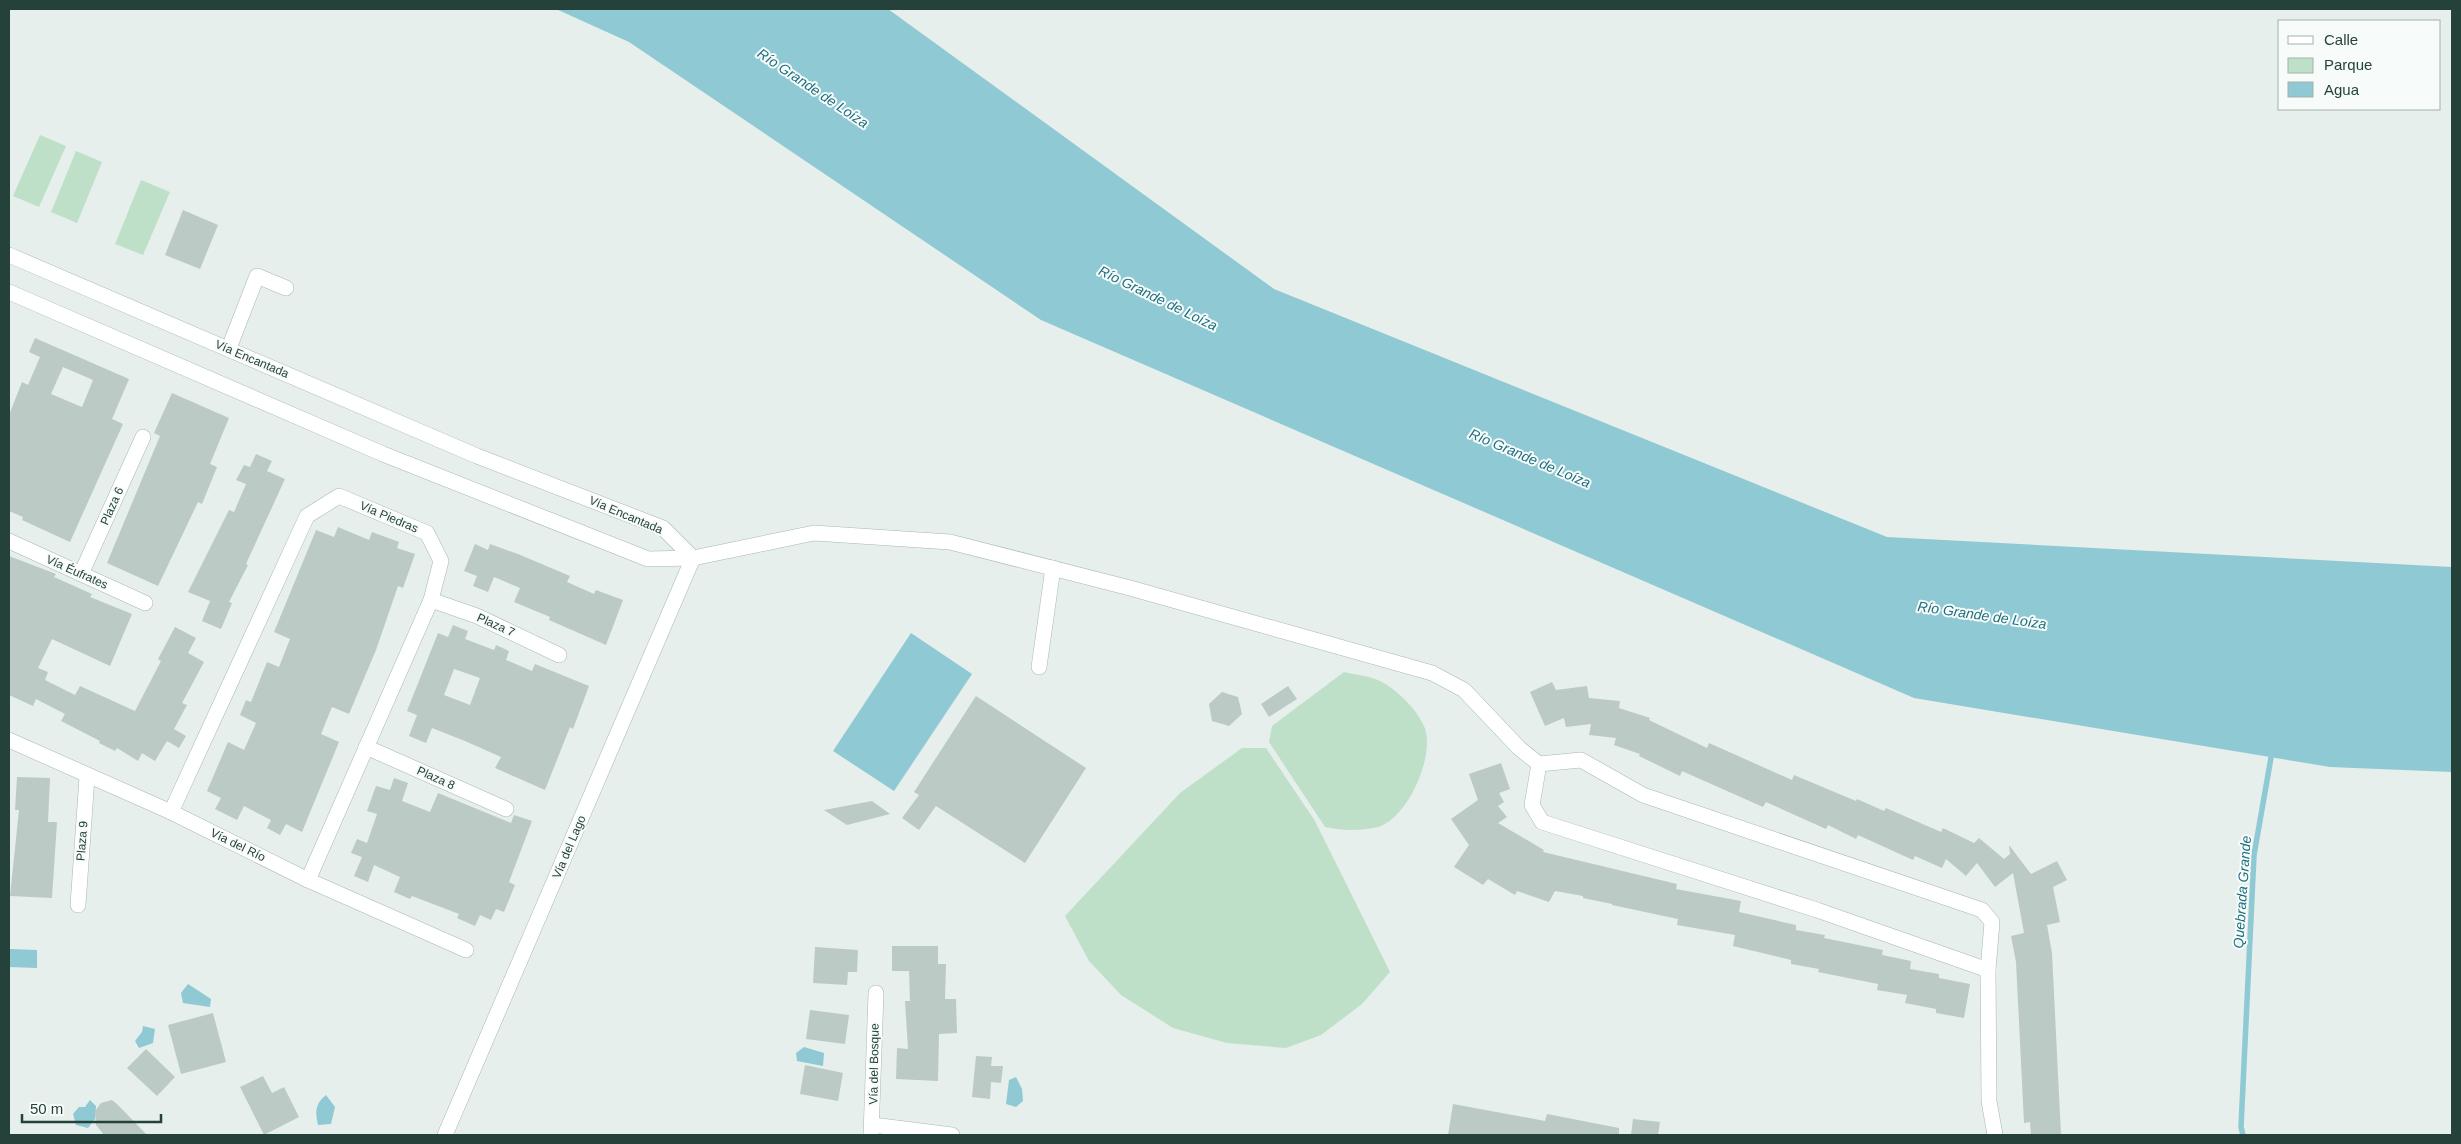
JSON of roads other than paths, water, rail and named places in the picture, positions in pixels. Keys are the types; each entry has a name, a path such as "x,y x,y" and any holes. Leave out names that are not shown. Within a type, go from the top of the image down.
{"street":[{"name":"Vía Encantada","path":"9,255 477,456 663,528 693,558"},
{"path":"229,348 257,276 286,288"},
{"path":"9,292 383,454 648,559 693,558 814,533 950,542 1053,568 1432,673 1464,690 1520,748 1539,764 1581,760 1643,794 1982,910 1992,922 1988,970 1989,1101 1995,1135"},
{"name":"Plaza 6","path":"81,574 143,437"},
{"name":"Vía Piedras","path":"171,812 307,516 339,496 427,533 441,562 431,600 308,880"},
{"name":"Vía Éufrates","path":"9,541 145,603"},
{"name":"Vía del Lago","path":"445,1135 693,558"},
{"path":"1039,667 1053,568"},
{"name":"Plaza 7","path":"431,600 477,616 559,655"},
{"name":"Vía del Río","path":"9,740 87,777 171,812 308,880 466,950"},
{"name":"Plaza 8","path":"366,748 506,808"},
{"path":"1539,764 1532,805 1542,822 1817,910 1988,970"},
{"name":"Plaza 9","path":"78,905 87,777"},
{"name":"Vía del Bosque","path":"872,1130 876,993"},
{"path":"872,1130 952,1135"}],"water":[{"name":"Río Grande de Loíza","path":"556,9 888,9 1274,289 1887,537 2452,567 2452,772 2330,767 1914,698 1041,320 629,42"},
{"path":"911,633 972,674 894,791 833,751"},
{"path":"9,949 37,950 37,968 9,967"},
{"path":"188,984 211,999 210,1007 183,1003 181,993"},
{"path":"143,1026 155,1029 153,1043 139,1048 135,1041 142,1032"},
{"path":"804,1047 824,1053 823,1066 797,1061 796,1053"},
{"path":"1016,1077 1022,1089 1023,1101 1016,1107 1006,1104 1009,1080"},
{"path":"326,1095 335,1107 331,1124 318,1125 317,1108"},
{"path":"90,1100 96,1106 95,1119 88,1128 76,1125 73,1114 79,1107 85,1107"}],"waterway":[{"name":"Quebrada Grande","path":"2243,1135 2241,1127 2254,855 2272,752"}]}
